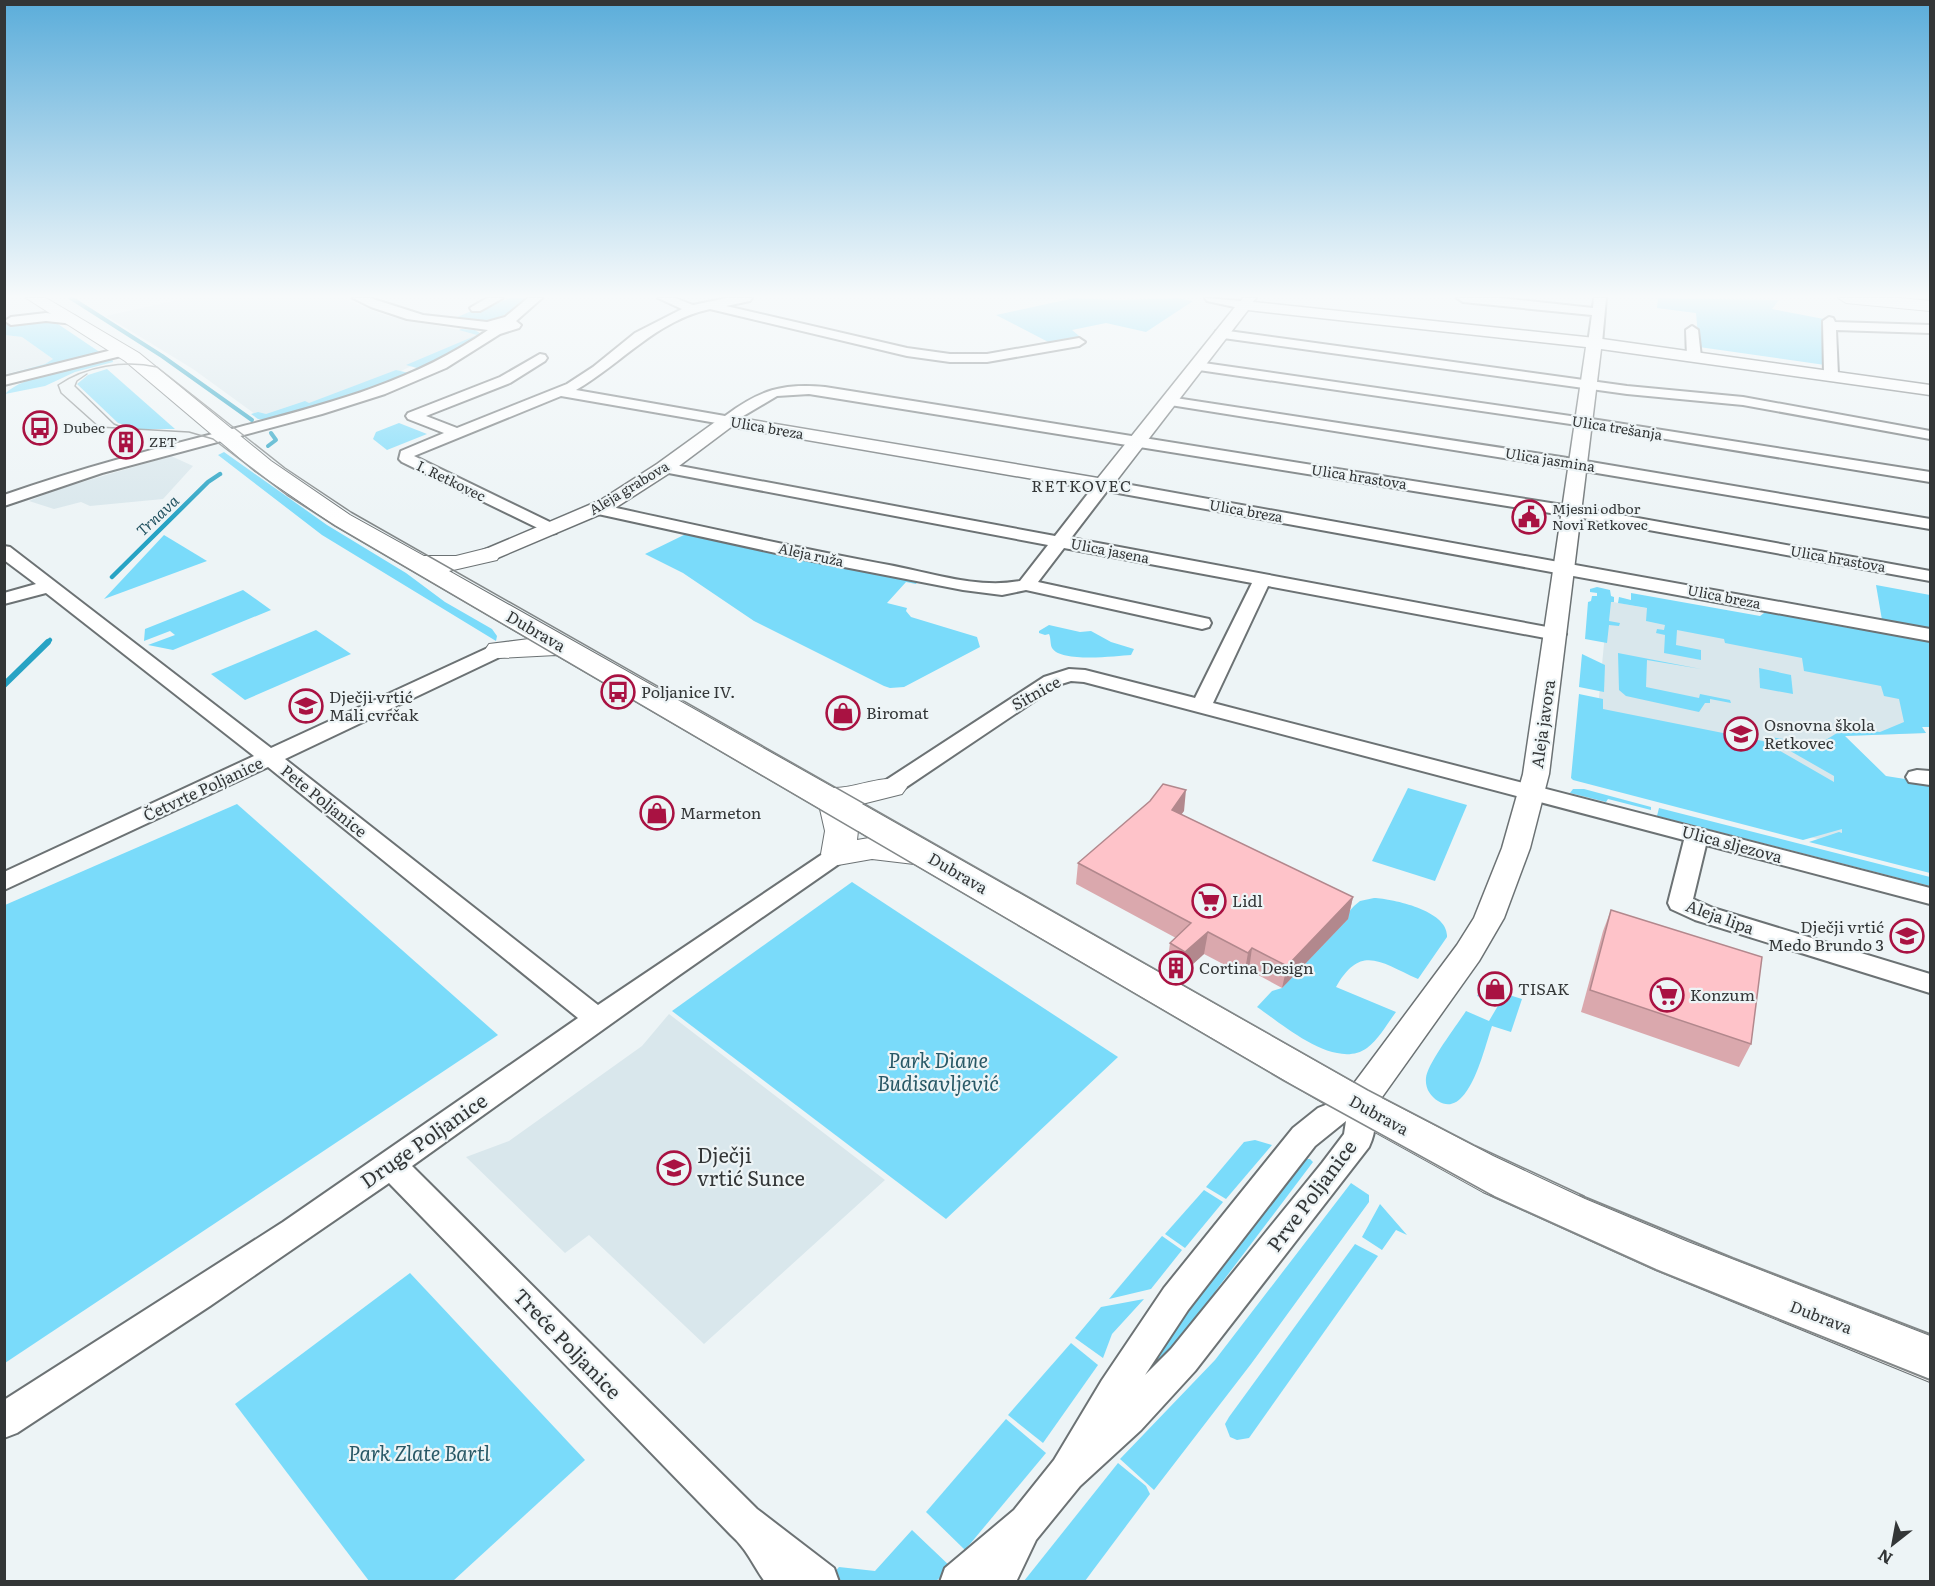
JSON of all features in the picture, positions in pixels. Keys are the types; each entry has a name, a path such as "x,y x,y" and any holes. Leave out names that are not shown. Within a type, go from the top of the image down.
{"main road":[{"name":"Dubrava","path":"149,372 225,435 306,496 419,564 1358,1104 1496,1177 1593,1223 1758,1292 1930,1359"},
{"path":"419,564 444,565 488,555"},
{"path":"468,592 468,583 472,573 488,555"},
{"path":"499,650 509,628 508,615"},
{"path":"499,650 539,646 565,647"},
{"path":"828,798 848,798 891,787"},
{"path":"886,831 881,825 880,811 891,787"},
{"path":"828,798 837,809 841,822 842,835 838,854 855,850 887,849 941,863"}],"street":[{"path":"4,381 40,372"},
{"path":"4,501 85,473 320,410 374,393 423,372"},
{"path":"457,433 413,416 505,380 518,372"},
{"name":"I. Retkovec","path":"550,529 407,459 406,454 561,392 595,372"},
{"path":"1026,585 1058,541 1192,372"},
{"name":"Ulica trešanja","path":"1238,372 1583,422 1930,477"},
{"path":"1499,372 1751,402 1930,435"},
{"name":"Aleja javora","path":"1358,1104 1468,952 1489,918 1515,851 1533,791 1556,634 1589,372"},
{"path":"1808,372 1930,390"},
{"name":"Ulica hrastova","path":"728,421 755,400 772,392 786,389 825,391 1572,512 1930,576"},
{"name":"Ulica breza","path":"561,392 1565,567 1930,635"},
{"name":"Ulica jasmina","path":"1169,401 1577,464 1930,524"},
{"name":"Aleja grabova","path":"488,555 598,510 664,468 728,421"},
{"name":"Ulica jasena","path":"664,468 1556,634"},
{"name":"Aleja ruža","path":"598,510 808,555 963,585 1002,590 1026,585 1202,623"},
{"name":"Pete Poljanice","path":"4,551 270,758 596,1018"},
{"path":"1201,706 1262,580"},
{"path":"4,599 50,586"},
{"name":"Četvrte Poljanice","path":"4,882 499,650"},
{"name":"Sitnice","path":"891,787 1051,681 1069,675 1085,676 1533,791"},
{"name":"Ulica sljezova","path":"1533,791 1930,896"},
{"name":"Aleja lipa","path":"1697,834 1680,903 1704,914 1930,984"},
{"name":"Druge Poljanice","path":"4,1421 203,1294 390,1165 596,1018 838,854"},
{"name":"Prve Poljanice","path":"994,1581 1027,1523 1067,1473 1114,1392 1176,1299 1309,1132 1323,1118 1336,1110 1358,1104 1361,1125 1358,1138 1326,1181 1183,1360 1128,1418 1067,1473"},
{"name":"Treće Poljanice","path":"390,1165 744,1522 820,1581"},
{"name":"Treće Poljanice","path":"744,1522 789,1581"},
{"name":"Prve Poljanice","path":"959,1581 1027,1523"}],"shaded area":[{"path":"197,372 399,372 300,407 259,417"},
{"path":"171,456 193,466 163,499 90,506 81,502 54,509 29,501 55,490"},
{"name":"Osnovna škola Retkovec","path":"1608,601 1847,645 1930,727 1922,727 1926,733 1845,736 1882,776 1930,783 1930,867 1591,782"},
{"name":"Dječji vrtić Sunce","path":"669,1014 885,1180 704,1344 589,1235 565,1253 466,1157 509,1141 642,1046"}],"green space":[{"path":"16,372 31,372 5,379 5,375"},
{"path":"52,372 75,372 45,386 5,394 13,388"},
{"path":"110,372 175,429 137,429 118,423 77,384 88,375"},
{"path":"391,372 409,373 355,395 270,420 258,419 251,414 258,412 266,414 305,401 309,403"},
{"path":"399,423 427,434 387,450 373,439 376,432"},
{"path":"224,452 327,525 406,573 445,602 492,629 497,636 496,641 322,535 218,455"},
{"path":"688,533 918,581 916,584 906,582 887,603 907,608 906,611 911,617 977,637 980,647 904,687 884,686 754,621 683,573 645,554"},
{"path":"164,535 207,561 104,599"},
{"path":"1876,585 1930,595 1930,629 1882,620"},
{"path":"1597,587 1610,590 1614,602 1611,602 1609,621 1620,623 1619,626 1609,625 1607,643 1585,639 1588,602 1591,601 1592,596 1597,596 1597,593 1590,592 1590,589"},
{"path":"243,590 271,610 173,650 148,645 175,635 170,631 144,641 145,629"},
{"name":"Osnovna škola Retkovec","path":"1631,593 1760,616 1768,610 1784,611 1930,639 1930,727 1922,727 1926,733 1845,736 1886,776 1930,783 1930,873 1809,842 1842,833 1842,829 1803,840 1573,780 1571,778 1579,694 1603,699 1603,709 1763,741 1834,782 1834,776 1778,744 1770,737 1819,744 1842,730 1880,732 1904,722 1899,699 1884,696 1881,686 1804,671 1802,658 1725,643 1724,639 1677,630 1676,645 1701,650 1701,660 1664,653 1665,635 1656,633 1657,629 1664,630 1665,625 1646,621 1647,608 1618,603 1619,597 1631,600"},
{"path":"1049,625 1080,632 1091,631 1111,642 1134,649 1131,655 1089,658 1066,656 1057,653 1052,648 1049,634 1039,633"},
{"path":"316,630 351,654 245,700 211,674"},
{"path":"1618,653 1701,669 1647,660 1646,687 1699,698 1700,694 1730,700 1731,703 1710,699 1710,703 1705,703 1699,712 1626,696 1619,690"},
{"path":"1582,654 1605,665 1604,692 1579,687"},
{"path":"1759,668 1791,675 1793,694 1760,688"},
{"path":"1408,788 1467,805 1435,881 1372,861"},
{"path":"1573,789 1584,789 1651,807 1651,810 1608,799 1606,802 1570,793"},
{"path":"237,804 498,1035 5,1363 5,905"},
{"path":"1659,808 1930,877 1930,886 1657,816"},
{"name":"Park Diane Budisavljević","path":"852,882 1118,1057 946,1219 672,1011"},
{"path":"1374,898 1406,904 1430,913 1445,928 1447,937 1418,979 1373,960 1354,965 1345,973 1336,987 1396,1012 1379,1036 1367,1048 1354,1054 1340,1054 1325,1050 1294,1034 1257,1007 1272,991 1282,988 1354,906 1360,901"},
{"path":"1503,986 1508,988 1506,994 1522,999 1511,1032 1492,1026 1480,1063 1467,1091 1459,1100 1449,1104 1438,1101 1430,1094 1426,1085 1431,1064 1466,1011 1489,1021 1499,1004 1477,996 1480,990 1496,997"},
{"path":"1255,1140 1272,1145 1226,1199 1206,1187 1244,1142"},
{"path":"1305,1159 1313,1162 1217,1289 1187,1337 1108,1422 1134,1377"},
{"path":"1351,1183 1369,1195 1369,1202 1251,1364 1154,1490 1120,1459 1215,1360"},
{"path":"1204,1190 1223,1202 1185,1248 1165,1234"},
{"path":"1380,1204 1407,1235 1396,1230 1382,1250 1362,1237"},
{"path":"1162,1236 1182,1250 1151,1289 1109,1299"},
{"path":"1355,1244 1378,1256 1249,1438 1237,1440 1230,1437 1225,1424 1229,1417"},
{"name":"Park Zlate Bartl","path":"410,1273 585,1460 453,1581 369,1581 235,1404"},
{"path":"1144,1299 1112,1334 1103,1358 1075,1338 1101,1307"},
{"path":"1071,1343 1098,1365 1043,1443 1008,1415"},
{"path":"1006,1419 1046,1453 965,1550 926,1512"},
{"path":"1118,1463 1146,1486 1150,1494 1085,1581 1024,1581"},
{"path":"912,1530 952,1568 936,1581 842,1581 833,1574 839,1567 875,1571"}],"building":[{"name":"Lidl","path":"1163,784 1186,790 1172,810 1353,897 1287,966 1252,948 1248,953 1208,932 1185,952 1170,943 1191,923 1078,863 1150,801"},
{"name":"Konzum","path":"1611,910 1762,957 1751,1044 1590,990"}],"waterway":[{"name":"Trnava","path":"185,372 252,420"},
{"name":"Trnava","path":"268,446 276,440 271,433"},
{"name":"Trnava","path":"112,577 208,482 220,474"},
{"name":"Trnava","path":"4,685 48,642"}],"tram line":[{"path":"83,372 58,385 61,393 99,427 189,432 213,439 287,495 335,526 1284,1081 1493,1196"},
{"path":"163,372 285,468 351,512 1368,1090 1474,1145 1584,1196"},
{"path":"87,374 77,381 75,386 114,424 124,428"},
{"path":"1490,1195 1656,1270 1930,1380"},
{"path":"1580,1195 1733,1258 1930,1334"}],"place":[{"name":"Dubec","path":"40,428"},
{"name":"ZET","path":"126,442"},
{"name":"Mjesni odbor Novi Retkovec","path":"1529,517"},
{"name":"Poljanice IV.","path":"618,692"},
{"name":"Dječji vrtić Mali cvrčak","path":"306,706"},
{"name":"Biromat","path":"843,713"},
{"name":"Osnovna škola Retkovec","path":"1741,734"},
{"name":"Marmeton","path":"657,813"},
{"name":"Lidl","path":"1209,901"},
{"name":"Dječji vrtić Medo Brundo 3","path":"1907,936"},
{"name":"Cortina Design","path":"1176,968"},
{"name":"TISAK","path":"1495,989"},
{"name":"Konzum","path":"1667,995"},
{"name":"Dječji vrtić Sunce","path":"674,1168"}],"district":[{"name":"RETKOVEC","path":"1082,486"}]}
